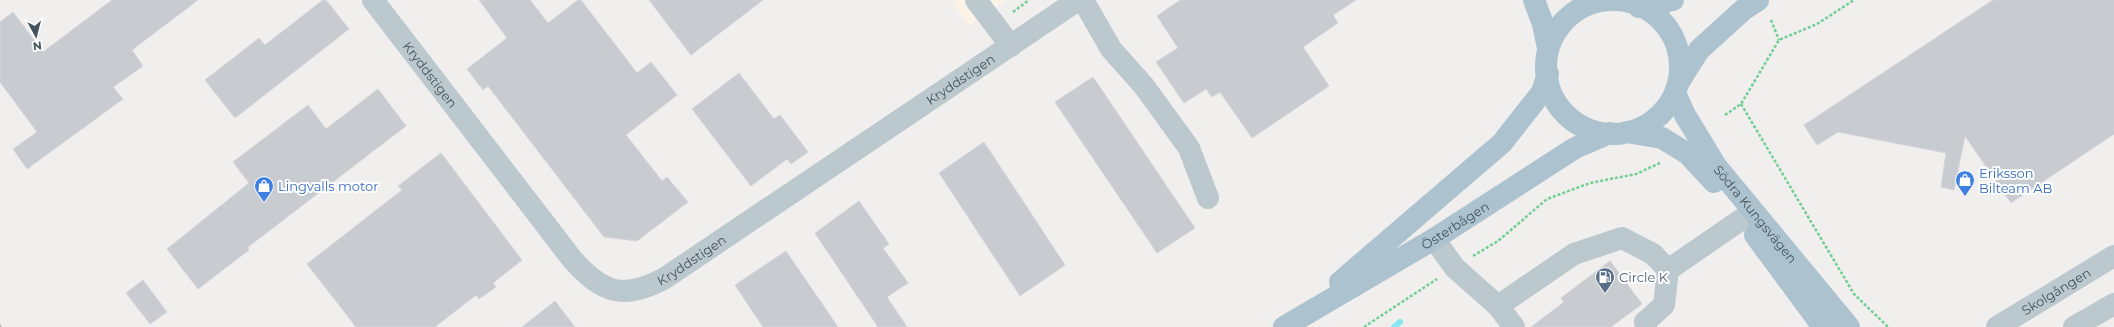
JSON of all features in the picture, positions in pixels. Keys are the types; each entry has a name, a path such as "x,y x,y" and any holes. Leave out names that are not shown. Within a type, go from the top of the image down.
{"main road":[{"path":"1534,0 1543,24 1548,48 1548,74 1557,102 1568,116 1580,125 1590,129 1619,133 1642,128 1657,118 1668,106 1699,50 1743,10 1758,0"},
{"path":"1548,48 1555,32 1566,17 1582,7 1614,0 1639,7 1651,12 1665,24 1675,40 1680,57 1677,88"},
{"path":"1639,7 1673,0"},
{"name":"Österbågen","path":"1291,322 1502,143 1542,92 1548,74"},
{"name":"Södra Kungsvägen","path":"1677,88 1684,115 1716,166 1849,327"},
{"name":"Södra Kungsvägen","path":"1619,133 1662,138 1688,154 1742,219 1823,327"},
{"name":"Österbågen","path":"1291,322 1434,239 1575,148 1619,133"}],"street":[{"path":"976,0 1011,46"},
{"name":"Kryddstigen","path":"378,2 572,259 585,274 598,283 617,291 629,292 639,290 665,278 1078,0"},
{"path":"1083,0 1111,49 1144,86 1189,148 1208,198"},
{"path":"1646,327 1645,322 1664,305 1668,270 1742,219"},
{"path":"1498,306 1574,254 1622,238 1653,254 1668,270"},
{"path":"1434,239 1455,268 1498,306 1514,327"},
{"name":"Skolgången","path":"1999,327 2114,256"},
{"path":"2074,327 2114,304"}],"path":[{"path":"1725,115 1740,104 1779,40 1817,24 1854,0"},
{"path":"1771,20 1779,40"},
{"path":"1740,104 1854,294 1888,327"},
{"path":"1364,327 1498,241 1548,199 1590,183 1636,174 1665,160"}],"shaded area":[{"path":"951,0 1006,0 969,26"}],"building":[{"path":"112,0 198,0 132,50 143,66 113,87 123,99 27,169 13,149 37,132 0,82 0,22 13,12 43,52"},
{"path":"323,0 326,0 349,29 235,118 205,80 259,38 265,45"},
{"path":"479,0 530,0 548,23 578,0 581,0 637,73 651,62 677,95 626,135 662,181 667,177 688,202 637,241 604,237 488,86 483,90 467,69 507,38"},
{"path":"649,0 763,0 691,55"},
{"path":"1180,0 1356,0 1333,15 1338,23 1303,47 1329,86 1252,138 1220,92 1212,97 1206,89 1184,103 1156,62 1178,48 1157,16"},
{"path":"1993,0 2114,0 2114,134 2011,203 1965,136 1954,190 1941,187 1946,153 1838,132 1817,145 1804,125"},
{"path":"739,73 774,119 780,115 808,152 791,164 787,159 751,186 692,109"},
{"path":"1093,77 1195,228 1157,253 1055,102"},
{"name":"Lingvalls motor","path":"378,89 406,126 248,247 249,250 198,289 167,249 249,183 233,162 308,105 326,129"},
{"path":"984,142 1065,265 1020,296 939,173"},
{"path":"441,153 522,260 493,283 496,287 479,299 476,295 435,327 356,327 307,264 402,190 398,186"},
{"path":"859,201 889,244 883,248 908,283 887,297 907,327 878,327 815,233"},
{"path":"786,251 838,327 763,327 735,285"},
{"path":"1610,261 1642,304 1611,327 1531,327 1564,302 1561,298"},
{"path":"143,280 167,312 150,324 126,293"},
{"path":"555,301 575,327 522,327"}],"waterway":[{"path":"1394,327 1400,322"}],"place":[{"name":"Eriksson Bilteam AB","path":"1965,197"},
{"name":"Lingvalls motor","path":"264,203"},
{"name":"Circle K","path":"1605,294"}]}
